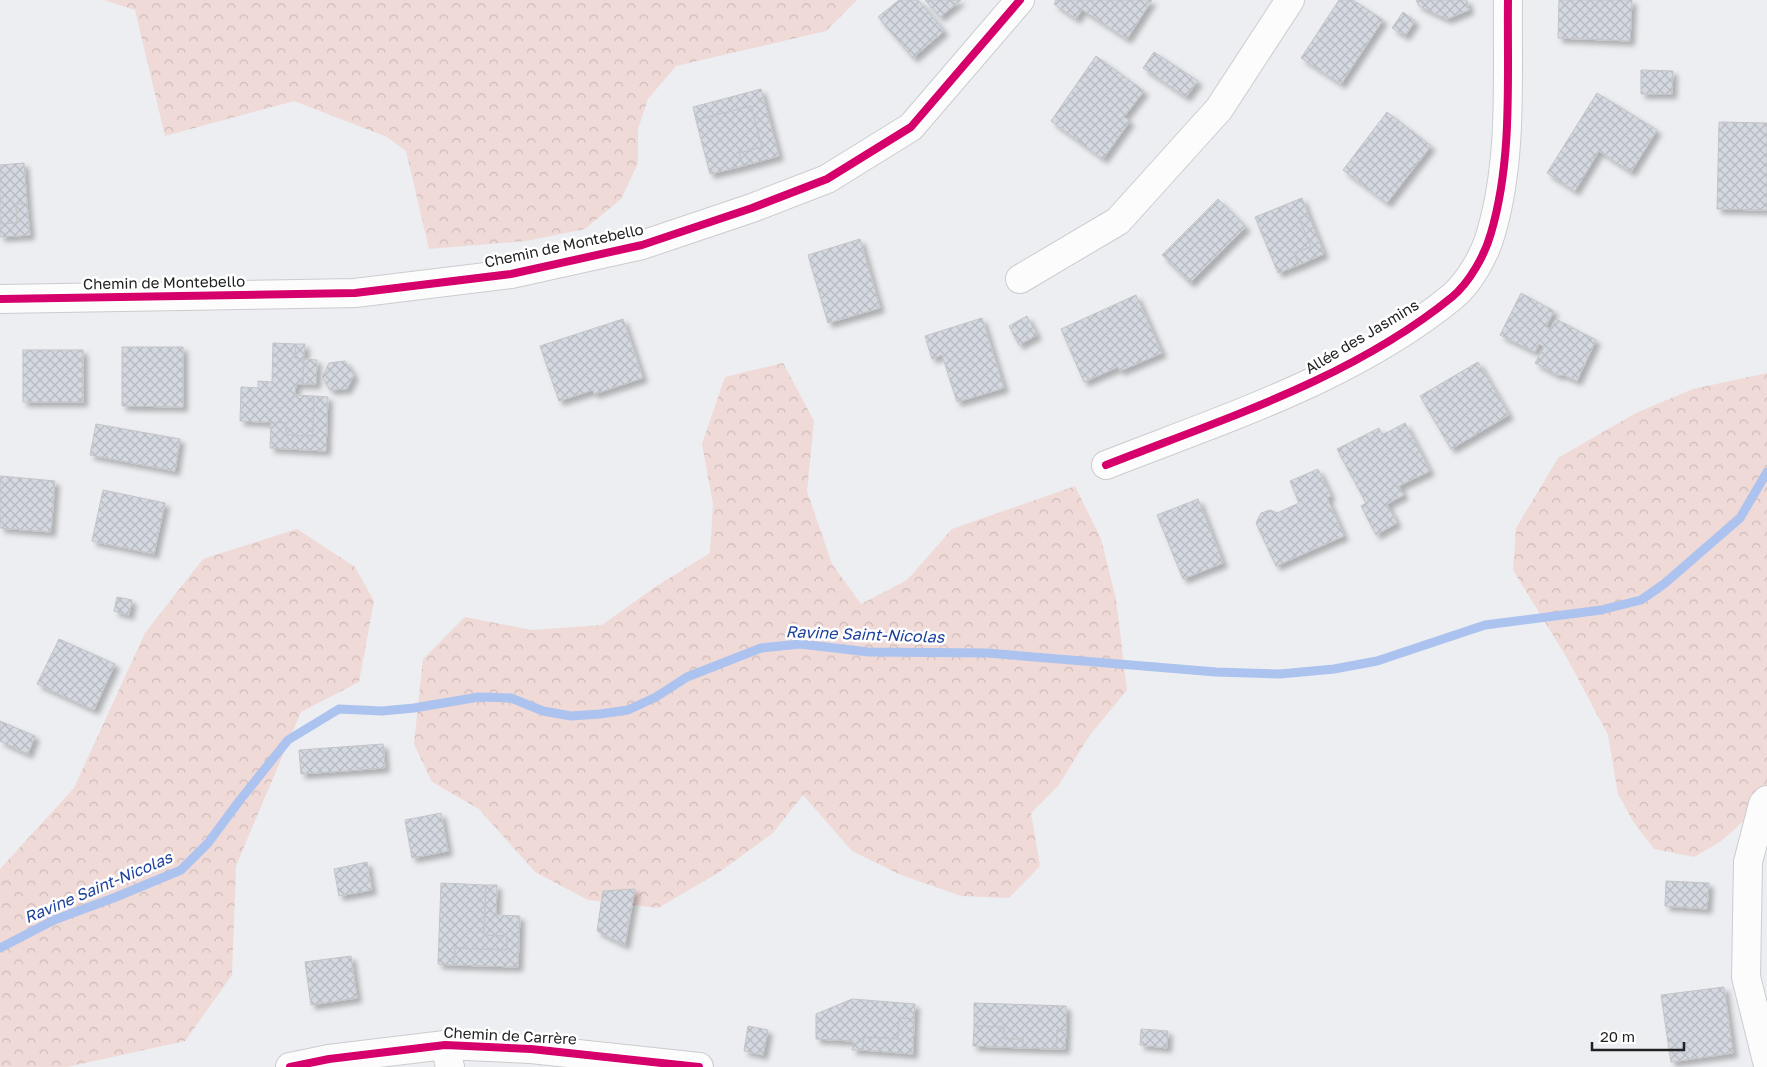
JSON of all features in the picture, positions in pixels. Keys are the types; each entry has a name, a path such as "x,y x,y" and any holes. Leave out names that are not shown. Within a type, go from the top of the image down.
{"street":[{"name":"Chemin de Montebello","path":"1,304 355,294 511,274 642,245 752,208 827,179 911,127 1020,0"},
{"path":"1020,279 1118,221 1219,109 1290,0"},
{"name":"Allée des Jasmins","path":"1106,465 1311,384 1398,335 1453,296 1472,273 1491,235 1505,175 1508,0"},
{"path":"1767,800 1763,804 1748,862 1746,977 1767,1061"},
{"name":"Chemin de Carrère","path":"290,1067 329,1059 447,1056 531,1049 699,1067"}],"green space":[{"path":"104,0 857,0 826,31 676,66 648,99 638,129 638,163 621,199 585,229 526,241 429,249 406,151 387,137 294,101 165,136 135,10"},
{"path":"783,363 814,421 807,491 832,564 861,604 907,580 952,529 1075,486 1101,539 1116,599 1127,690 1090,735 1058,786 1031,813 1040,866 1009,898 961,896 901,875 852,851 803,795 773,833 718,873 658,908 588,900 535,872 479,809 432,782 414,744 423,659 465,617 532,630 602,625 655,587 710,553 713,504 702,444 725,377"},
{"path":"1767,373 1767,795 1763,804 1720,842 1694,857 1654,849 1634,823 1618,794 1608,735 1567,658 1513,570 1516,528 1558,458 1636,413 1693,389"},
{"path":"297,529 355,567 374,601 359,682 301,712 236,866 232,975 185,1041 67,1067 0,1067 0,869 74,788 145,633 203,559"}],"building":[{"path":"899,0 918,0 944,31 913,58 878,17"},
{"path":"925,0 961,0 940,17"},
{"path":"1056,0 1079,0 1075,5 1082,10 1076,19 1054,4"},
{"path":"1079,0 1152,0 1127,39 1075,5"},
{"path":"1339,0 1353,0 1383,20 1341,84 1301,58"},
{"path":"1416,0 1467,0 1469,10 1447,19 1419,6"},
{"path":"1559,0 1632,0 1630,41 1558,38"},
{"path":"1403,12 1415,21 1405,36 1392,28"},
{"path":"1154,52 1198,81 1186,97 1143,68"},
{"path":"1096,56 1144,91 1124,117 1130,121 1103,159 1051,121"},
{"path":"1641,70 1673,71 1672,94 1641,94"},
{"path":"761,89 779,156 743,166 739,153 762,147 751,106 696,120 693,107"},
{"path":"1597,93 1657,130 1631,172 1599,151 1575,191 1547,173"},
{"path":"751,106 762,147 739,153 743,166 710,174 696,120"},
{"path":"1387,112 1431,146 1387,203 1343,170"},
{"path":"1719,122 1767,123 1767,210 1717,209"},
{"path":"24,163 27,204 16,204 17,223 0,224 0,165"},
{"path":"1302,198 1308,214 1299,218 1311,247 1294,253 1299,265 1278,273 1255,217"},
{"path":"1218,199 1246,227 1190,283 1162,255"},
{"path":"16,204 27,204 30,235 0,237 0,224 17,223"},
{"path":"1308,214 1324,254 1299,265 1294,253 1311,247 1299,218"},
{"path":"860,239 880,308 828,323 808,255"},
{"path":"1521,293 1554,311 1546,327 1550,329 1556,319 1596,340 1577,381 1564,375 1557,375 1535,363 1544,347 1539,344 1535,352 1500,335"},
{"path":"1136,295 1162,353 1120,371 1118,367 1084,382 1061,329"},
{"path":"1027,316 1037,335 1019,345 1009,326"},
{"path":"982,318 1004,388 957,402 942,355 932,359 925,336"},
{"path":"623,319 643,378 594,394 593,390 559,401 540,346"},
{"path":"273,343 296,344 295,358 304,359 303,384 296,384 295,395 314,396 313,436 286,435 286,423 240,421 241,387 258,388 258,381 272,382"},
{"path":"296,344 305,344 304,359 295,358"},
{"path":"122,347 183,347 183,407 122,406"},
{"path":"23,350 83,350 83,402 23,402"},
{"path":"304,359 317,360 316,384 303,384"},
{"path":"345,361 354,375 347,389 330,390 322,377 329,363"},
{"path":"1478,362 1509,415 1451,449 1420,396"},
{"path":"314,396 328,397 326,451 270,448 271,422 286,423 286,435 313,436"},
{"path":"1405,423 1430,471 1399,486 1404,495 1387,504 1397,523 1376,535 1361,506 1366,503 1337,449 1379,428 1382,435"},
{"path":"96,424 180,439 175,471 90,455"},
{"path":"1318,469 1331,496 1327,498 1344,536 1276,566 1256,523 1261,513 1270,510 1277,513 1299,503 1290,481"},
{"path":"0,476 55,481 51,532 0,528"},
{"path":"103,490 165,503 154,554 92,541"},
{"path":"1198,499 1223,563 1183,579 1157,515"},
{"path":"117,597 132,600 129,615 114,611"},
{"path":"59,639 115,664 94,710 37,684"},
{"path":"0,721 35,736 28,754 0,741"},
{"path":"383,744 385,768 301,774 299,750"},
{"path":"441,813 448,851 412,858 405,820"},
{"path":"367,862 372,890 339,896 334,869"},
{"path":"1666,881 1709,883 1707,909 1665,906"},
{"path":"441,883 486,885 484,935 507,936 507,950 455,948 454,965 438,964"},
{"path":"486,885 497,885 496,915 520,916 518,967 454,965 455,948 507,950 507,936 484,935"},
{"path":"635,889 625,945 597,931 603,891"},
{"path":"351,956 357,998 311,1005 305,962"},
{"path":"1724,987 1733,1053 1671,1062 1661,995"},
{"path":"852,999 915,1004 914,1019 899,1018 898,1039 864,1037 863,1050 852,1050 853,1041 816,1039 816,1014"},
{"path":"974,1003 1066,1006 1066,1030 1057,1030 1056,1049 1023,1048 1023,1039 1004,1039 1004,1027 974,1026"},
{"path":"899,1018 914,1019 913,1054 863,1050 864,1037 898,1039"},
{"path":"748,1026 768,1030 763,1055 744,1051"},
{"path":"974,1026 1004,1027 1004,1039 1023,1039 1023,1048 973,1046"},
{"path":"1141,1029 1168,1031 1167,1048 1140,1045"},
{"path":"1057,1030 1066,1030 1065,1049 1056,1049"}],"waterway":[{"name":"Ravine Saint-Nicolas","path":"0,948 54,920 181,870 208,843 288,740 339,709 382,711 414,708 479,697 511,698 543,711 571,716 600,714 628,710 656,697 687,677 761,648 800,644 869,652 987,653 1216,672 1280,674 1334,669 1377,661 1485,625 1601,610 1641,600 1664,584 1740,518 1767,472"}],"cycle path":[{"path":"0,299 355,293 511,274 642,245 752,208 827,179 911,127 1020,0"},
{"path":"1106,465 1241,413 1330,374 1414,326 1458,291 1481,259 1491,233 1503,176 1508,88 1508,0"},
{"path":"290,1067 329,1059 445,1045 531,1049 699,1067"}]}
